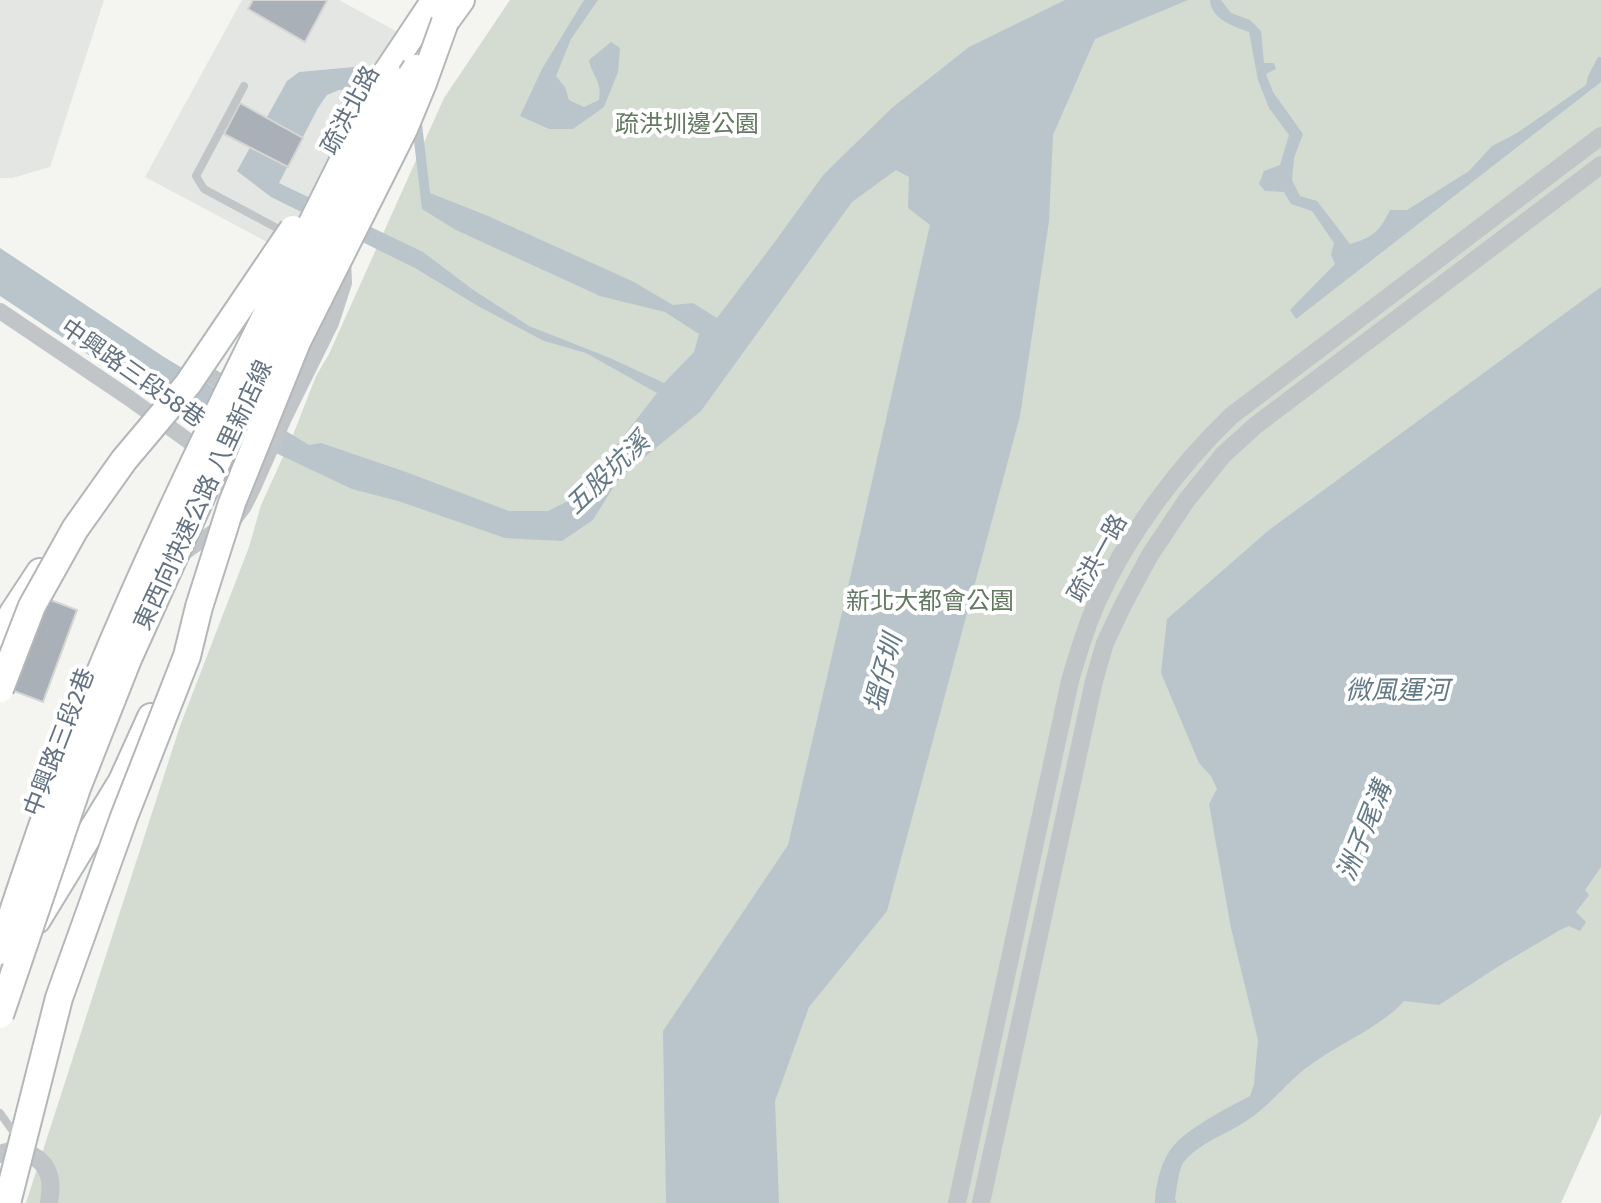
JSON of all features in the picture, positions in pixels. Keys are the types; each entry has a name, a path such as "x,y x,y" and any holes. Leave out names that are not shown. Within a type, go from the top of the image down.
{"highway":[{"name":"東西向快速公路 八里新店線","path":"0,951 60,777 121,623 229,388 387,72 440,7 461,0"},
{"name":"東西向快速公路 八里新店線","path":"0,1015 77,788 134,644 251,387 440,7"},
{"path":"7,1203 59,998 124,817 187,656 232,503 297,342 404,129 423,83 440,7"},
{"path":"0,637 33,581 124,460 188,384 224,332 300,219 387,72"},
{"path":"0,689 32,606 75,529"},
{"path":"0,978 122,781 199,607"}],"street":[{"name":"疏洪北路","path":"194,366 236,392 336,189 423,25 440,7"},
{"name":"疏洪一路","path":"957,1203 1070,681 1081,642 1117,564 1186,462 1231,416 1601,136"},
{"name":"疏洪一路","path":"981,1203 1094,681 1105,643 1150,555 1186,501 1223,455 1256,425 1601,165"},
{"path":"149,577 233,521 253,488 331,323 344,283 336,189"},
{"path":"308,244 343,262"},
{"path":"283,300 331,323"},
{"name":"中興路三段58巷","path":"0,311 205,453 149,577"},
{"path":"183,503 228,522"},
{"name":"中興路三段2巷","path":"0,917 54,823 149,577"},
{"path":"0,1154 10,1150 30,1153 42,1162 50,1176 49,1203"}],"lane":[{"path":"244,86 196,176 204,189 308,244"},
{"path":"0,1113 15,1134 19,1203"}],"shaded area":[{"path":"0,0 104,0 50,167 12,178 0,178"},
{"path":"242,0 339,0 405,36 288,253 145,177"}],"green space":[{"name":"新北大都會公園","path":"510,0 1601,0 1601,1114 1561,1203 26,1203 180,726 249,547 261,505 316,376 329,354 444,98"}],"water":[{"path":"584,0 598,0 571,39 556,76 565,87 569,100 584,107 599,100 600,93 589,60 611,42 620,48 618,72 604,107 573,129 549,129 520,116 542,69"},
{"path":"1065,0 1188,0 1095,39 1053,135 1049,221 1020,416 887,911 809,1007 775,1101 779,1203 666,1203 663,1031 788,845 930,225 908,208 909,177 896,170 852,202 701,411 619,478 593,520 562,541 505,538 398,501 352,489 140,389 0,296 0,248 164,357 309,445 321,443 509,511 548,511 568,501 591,478 657,393 586,353 544,341 415,268 271,197 237,171 287,81 299,72 354,67 384,71 419,98 430,193 632,281 673,305 693,303 717,318 824,174 893,107 969,47","holes":["384,89 410,107 422,209 456,230 600,296 665,312 699,334 694,352 664,383 529,326 423,252 279,183 327,95 339,90"]},
{"path":"1210,0 1221,0 1231,13 1250,20 1261,31 1264,63 1274,63 1276,69 1266,74 1273,92 1303,134 1294,158 1292,180 1300,196 1317,201 1350,244 1374,233 1390,210 1407,210 1469,171 1492,146 1517,133 1586,85 1598,57 1601,57 1601,82 1296,319 1290,310 1335,264 1331,255 1334,243 1312,211 1291,204 1284,192 1265,191 1259,184 1264,171 1280,165 1289,135 1269,108 1258,80 1249,32 1219,17"},
{"name":"微風運河","path":"1601,287 1601,867 1585,890 1589,895 1576,912 1586,922 1580,931 1569,926 1560,930 1439,1005 1404,1001 1385,1018 1304,1069 1249,1119 1197,1149 1181,1167 1175,1199 1177,1203 1155,1203 1157,1182 1167,1154 1177,1142 1250,1096 1258,1040 1231,928 1209,804 1217,789 1211,776 1199,763 1161,673 1167,619 1269,530"}],"building":[{"path":"253,0 327,1 305,42 248,9"},
{"path":"240,103 303,138 288,167 224,134"},
{"path":"48,599 77,610 43,702 14,691"}],"park label":[{"name":"疏洪圳邊公園","path":"687,124"}],"water label":[{"name":"五股坑溪","path":"607,473"},
{"name":"塭仔圳","path":"883,673"},
{"name":"洲子尾溝","path":"1364,831"}]}
